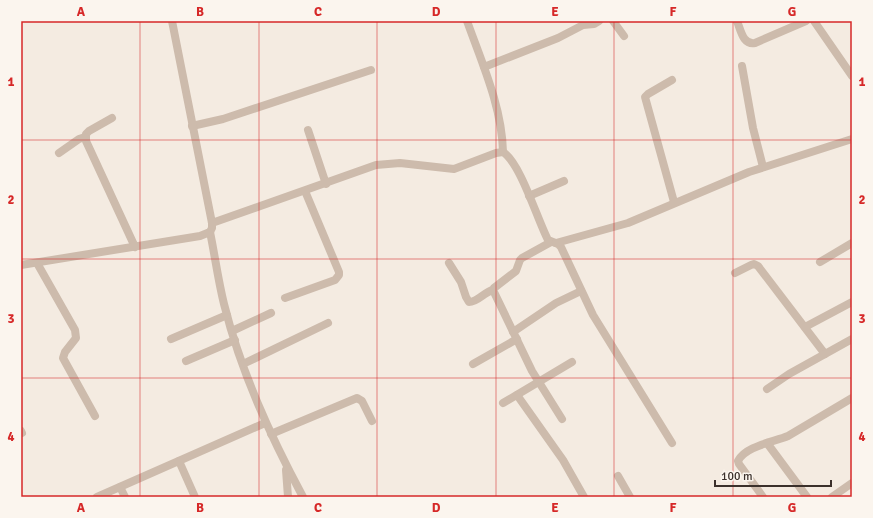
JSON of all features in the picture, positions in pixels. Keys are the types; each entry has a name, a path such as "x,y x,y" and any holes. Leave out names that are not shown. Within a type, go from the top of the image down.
{"street":[{"path":"172,21 212,223 210,232 227,315 253,395 286,466 303,497"},
{"path":"467,21 484,67 495,103 503,140 503,152 517,170 546,236 560,247 593,315 672,443"},
{"path":"484,67 558,38 583,25 594,24 599,21"},
{"path":"613,21 624,36"},
{"path":"737,21 744,39 750,44 806,21"},
{"path":"814,21 852,76"},
{"path":"742,66 752,122 763,167"},
{"path":"192,126 223,119 371,70"},
{"path":"672,80 645,97 674,202"},
{"path":"59,153 85,137 89,131 112,118"},
{"path":"308,130 326,184"},
{"path":"85,137 135,247"},
{"path":"449,263 461,282 466,297 470,302 474,302 486,292 493,290 516,271 522,258 553,242 628,223 734,177 852,139"},
{"path":"212,223 326,184 370,167 383,164 410,164 454,169 496,153 503,152"},
{"path":"529,196 564,181"},
{"path":"285,298 335,280 339,275 305,191"},
{"path":"21,265 200,236 210,232"},
{"path":"820,262 852,243"},
{"path":"37,263 75,330 76,338 64,352 63,358 94,416"},
{"path":"735,273 754,264 758,266 825,354"},
{"path":"493,290 538,381 562,419"},
{"path":"473,364 515,335 556,303 581,291"},
{"path":"805,327 852,302"},
{"path":"232,331 271,313"},
{"path":"171,339 227,315"},
{"path":"242,364 328,324"},
{"path":"767,390 789,374 852,338"},
{"path":"186,361 234,340"},
{"path":"503,403 572,362"},
{"path":"516,395 563,460 584,497"},
{"path":"271,434 357,398 362,401 372,421"},
{"path":"763,497 738,461 741,457 759,445 788,436 852,398"},
{"path":"97,497 265,423"},
{"path":"767,443 808,497"},
{"path":"179,461 195,497"},
{"path":"286,466 288,497"},
{"path":"618,476 630,497"},
{"path":"832,497 852,483"},
{"path":"120,487 126,497"}]}
